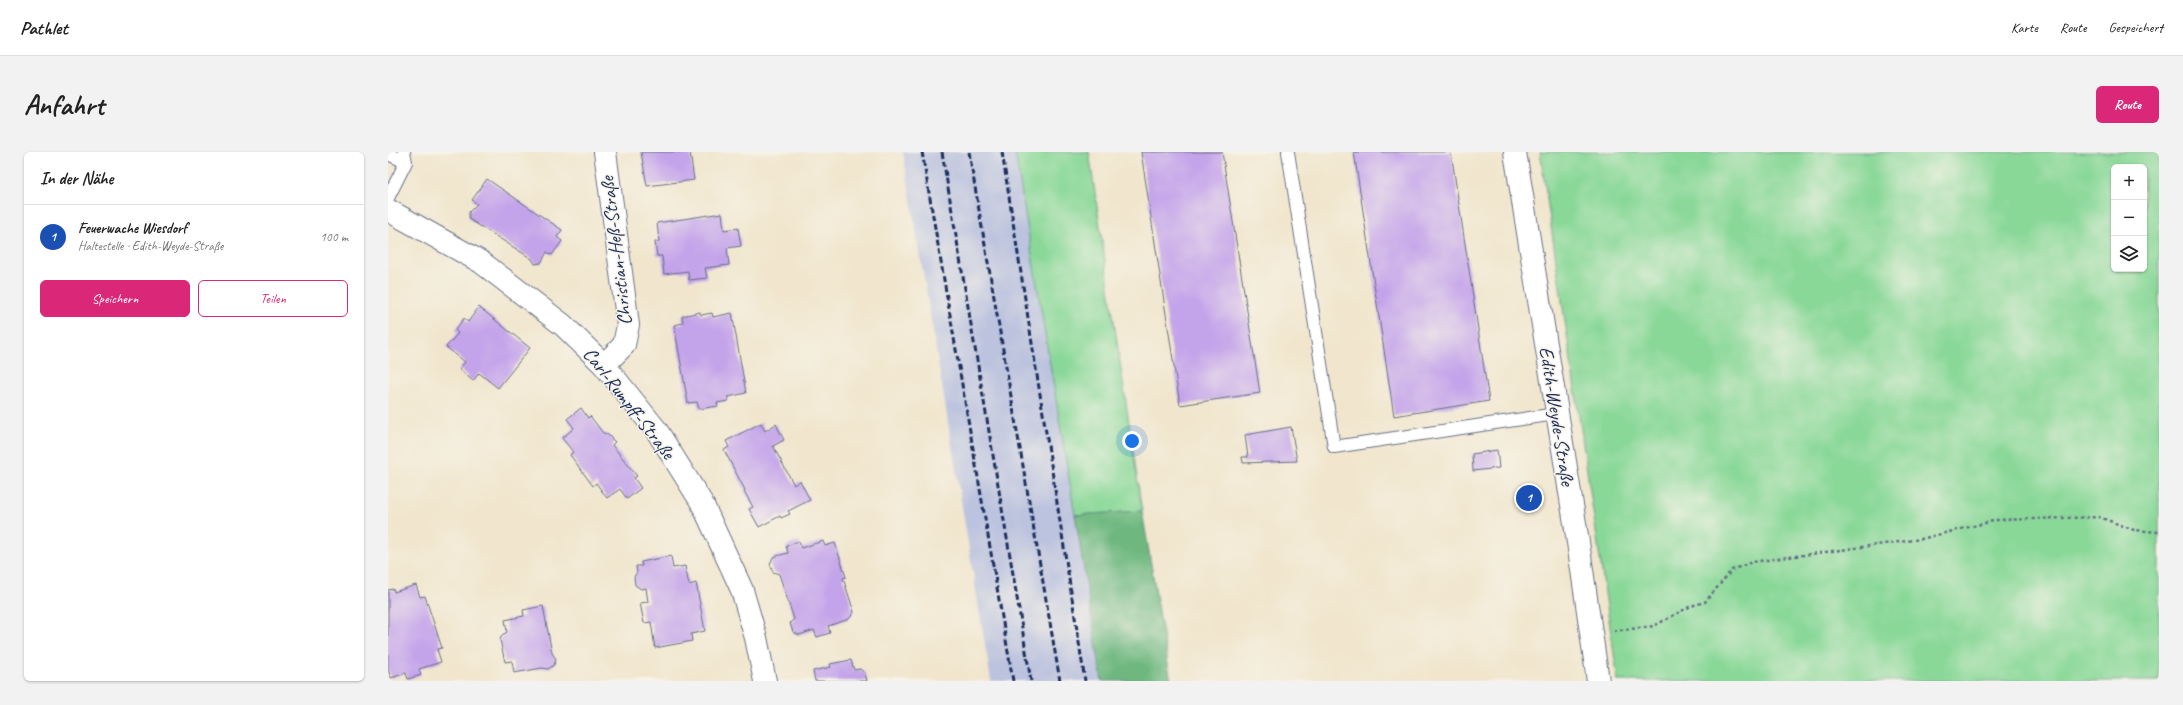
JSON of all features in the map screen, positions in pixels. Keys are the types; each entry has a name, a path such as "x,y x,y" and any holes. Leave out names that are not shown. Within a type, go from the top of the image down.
{"street":[{"name":"Christian-Heß-Straße","path":"604,152 628,325 624,345 604,365"},
{"name":"Edith-Weyde-Straße","path":"1515,152 1556,414 1578,542 1598,681"},
{"name":"Carl-Rumpff-Straße","path":"388,210 481,262 563,325 604,365 657,431 702,503 742,590 756,638 765,681"}],"lane":[{"path":"1288,152 1334,447 1556,414"},
{"path":"388,154 405,157 388,198"}],"path":[{"path":"1611,631 1626,631 1654,626 1691,606 1705,602 1732,570 1752,562 1921,539 1997,520 2099,517 2134,530 2159,532"}],"shaded area":[{"path":"903,152 1015,152 1102,681 991,681"}],"green space":[{"path":"1015,152 1089,152 1142,511 1075,515"},
{"path":"1540,152 2159,152 2159,681 1618,681"},
{"path":"1142,511 1171,681 1102,681 1075,515"}],"building":[{"path":"641,152 690,152 694,180 647,186"},
{"path":"1141,152 1222,152 1260,393 1180,405"},
{"path":"1354,152 1451,152 1489,401 1394,416"},
{"path":"487,179 562,230 557,237 562,241 552,255 547,252 541,263 535,264 532,259 469,219 469,212 477,204 472,200"},
{"path":"722,213 724,230 738,228 741,246 727,248 729,265 705,268 707,278 689,280 688,271 664,274 662,256 657,256 655,242 659,241 657,223"},
{"path":"479,307 530,348 498,388 479,373 473,381 459,369 465,362 446,347 458,333 455,330 464,318 468,322"},
{"path":"700,312 701,315 712,313 713,317 732,313 746,393 728,397 728,401 717,403 718,406 699,409 697,402 688,403 674,325 683,323 682,316"},
{"path":"581,408 588,418 590,416 603,433 607,434 615,442 612,445 637,476 634,478 641,488 627,499 620,489 607,498 596,483 593,486 570,455 573,452 562,438 574,428 567,419"},
{"path":"761,423 765,431 776,424 784,440 773,446 794,485 800,481 810,500 788,511 790,514 781,518 780,516 759,527 749,509 753,507 724,450 729,447 726,441"},
{"path":"1291,427 1297,461 1243,463 1242,457 1248,457 1245,435"},
{"path":"1497,450 1499,468 1473,471 1472,454"},
{"path":"799,541 801,548 823,541 825,546 835,543 846,577 843,578 854,612 849,619 828,626 830,633 817,637 814,630 799,635 793,632 790,623 794,619 779,574 773,572 770,564 773,557 788,553 786,546"},
{"path":"671,556 673,568 685,566 689,585 696,583 705,631 691,634 692,641 655,648 651,622 644,623 640,603 648,602 646,588 641,589 635,585 634,577 637,572 636,566 642,566 641,562"},
{"path":"416,585 420,597 425,596 442,648 437,649 441,662 419,669 421,675 408,679 406,673 391,678 388,669 388,590 393,589 394,592"},
{"path":"543,606 552,653 556,659 554,665 548,669 542,668 514,673 512,661 505,662 500,640 502,635 507,632 505,620 524,616 523,610"},
{"path":"851,660 854,670 860,669 865,673 867,681 815,681 813,671 831,667 830,664"}],"railway":[{"path":"922,152 1013,681"},
{"path":"942,152 1031,681"},
{"path":"969,152 1060,681"},
{"path":"1002,152 1085,681"}],"place":[{"name":"Feuerwache Wiesdorf","path":"1529,498"}]}
